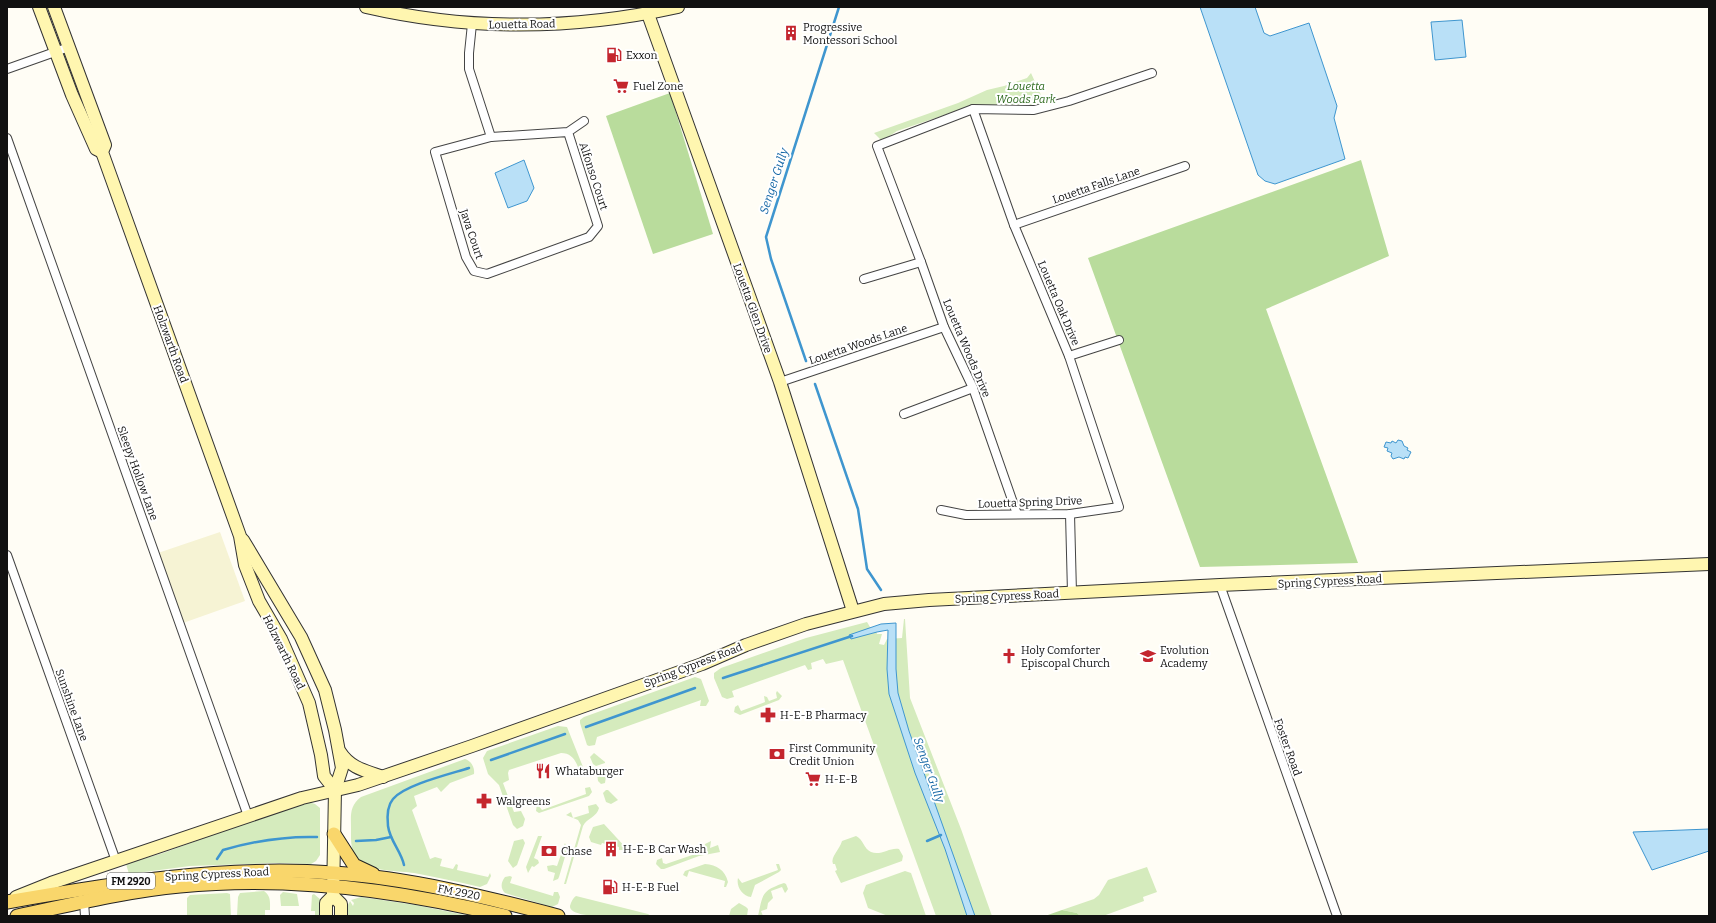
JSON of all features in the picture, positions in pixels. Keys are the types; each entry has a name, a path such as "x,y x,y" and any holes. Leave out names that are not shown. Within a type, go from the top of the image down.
{"main road":[{"name":"Holzwarth Road","path":"39,7 72,95 96,149 102,152"},
{"name":"Holzwarth Road","path":"54,7 105,145 102,152 240,536 301,637 325,690 336,730 342,768 335,790 334,834 334,891 341,904 341,916"},
{"name":"Louetta Road","path":"366,7 420,17 472,24 527,26 583,22 647,10 678,7"},
{"name":"Louetta Glen Drive","path":"647,10 780,382 853,611"},
{"name":"Holzwarth Road","path":"240,536 244,565 259,601 281,639 309,703 321,755 324,776 335,790"},
{"name":"Spring Cypress Road","path":"7,901 51,883 302,798 358,785 382,777 702,664 750,643 806,624 884,604 922,600 1220,585 1709,564"},
{"path":"339,751 344,759 355,768 382,777"},
{"path":"334,834 354,865 380,878"},
{"name":"Spring Cypress Road","path":"7,901 83,888 197,874 255,871 334,873"},
{"name":"FM 2920","path":"334,873 380,878 492,899 558,916"},
{"path":"84,902 91,893 137,886 144,880"},
{"name":"Spring Cypress Road","path":"16,916 84,902 181,886 274,882 334,891"},
{"name":"Holzwarth Road","path":"326,916 326,903 334,891"},
{"name":"FM 2920","path":"334,891 423,899 505,916"}],"street":[{"path":"472,24 469,69 491,137 568,132 584,121"},
{"path":"7,69 69,47"},
{"path":"973,109 1034,110 1069,101 1152,73"},
{"name":"Louetta Woods Drive","path":"973,109 877,146 944,327 973,388 1017,514"},
{"name":"Louetta Oak Drive","path":"973,109 1014,225 1069,356 1119,507"},
{"name":"Alfonso Court","path":"568,132 598,226"},
{"name":"Java Court","path":"491,137 435,152 466,257 474,270 487,274 589,237 598,226"},
{"name":"Sleepy Hollow Lane","path":"7,138 248,816"},
{"name":"Louetta Falls Lane","path":"1014,225 1185,166"},
{"path":"864,279 921,262"},
{"name":"Louetta Woods Lane","path":"780,382 944,327"},
{"path":"1069,356 1119,340"},
{"path":"904,414 973,388"},
{"name":"Louetta Spring Drive","path":"942,510 966,515 1070,514 1119,507"},
{"path":"1070,514 1072,593"},
{"name":"Sunshine Lane","path":"7,555 116,861"},
{"name":"Foster Road","path":"1220,585 1336,916"},
{"path":"84,902 85,916"}],"shaded area":[{"path":"220,532 245,601 183,623 158,553"}],"green space":[{"name":"Louetta Woods Park","path":"1031,73 1045,104 1031,107 968,107 897,131 882,141 874,133 958,103 987,90 1027,78"},
{"path":"670,93 713,234 653,254 606,116"},
{"path":"1361,160 1389,256 1266,309 1358,563 1200,567 1088,258"},
{"path":"904,619 910,698 961,829 992,916 936,916 843,660 826,664 823,659 811,663 812,669 808,670 805,665 732,691 734,697 727,699 722,697 714,678 714,673 721,668 806,638 867,622 870,627 875,628 877,634 882,634 879,644 884,645 887,639 902,638"},
{"path":"695,677 701,679 709,701 706,706 700,706 701,700 597,737 595,745 587,745 580,723 580,720 584,717"},
{"path":"777,691 782,696 779,700 740,715 734,712 735,707 738,705 741,711 765,702 764,696 767,697 769,701 777,698"},
{"path":"558,726 567,727 585,772 581,775 572,757 565,753 509,770 509,780 503,783 514,812 521,811 525,819 523,826 517,829 513,825 499,785 488,774 483,758 487,751"},
{"path":"594,753 605,763 596,766 593,764 590,757"},
{"path":"465,759 472,765 474,774 450,783 441,792 437,787 414,796 417,806 412,810 430,859 435,857 442,859 440,866 453,869 456,864 458,865 457,870 488,877 490,873 491,876 487,884 480,887 414,873 372,868 357,860 352,848 351,820 354,804 357,800 361,797"},
{"path":"605,769 607,770 605,783 601,784 598,781 597,773"},
{"path":"590,787 592,792 589,796 539,813 536,811 537,804 542,810 586,794 585,788"},
{"path":"608,790 618,800 611,804 606,802 603,793"},
{"path":"309,802 320,808 320,855 316,861 311,864 275,863 190,866 129,874 126,864 163,853 298,804"},
{"path":"596,804 599,808 598,811 583,826 566,884 564,884 581,825 578,820 573,818 589,813 588,806"},
{"path":"571,812 573,818 566,815"},
{"path":"604,824 627,849 626,850 619,850 619,847 591,842 589,837 593,827"},
{"path":"538,836 542,836 534,858 538,860 539,863 534,867 532,866 528,873 526,867"},
{"path":"856,836 871,852 878,853 892,849 899,849 903,856 902,861 841,883 835,871 837,870 835,864 833,864 832,861 842,841"},
{"path":"523,839 525,843 517,865 513,868 508,861 514,841"},
{"path":"711,841 710,848 718,845 720,852 699,856 664,869 661,869 656,864 657,860 662,858 663,863 666,864 704,851 705,844"},
{"path":"565,843 567,850 559,877 553,881 555,873 548,871 547,866 557,866"},
{"path":"705,864 717,867 723,871 728,882 726,887 724,887 725,881 689,871 687,877 683,875 685,871"},
{"path":"776,864 779,864 781,870 755,885 751,897 742,893 738,884 738,878 742,883 778,870"},
{"path":"1147,867 1157,892 1143,897 1144,901 1103,916 1080,916 1077,913 1062,910 1094,899 1099,895 1108,880"},
{"path":"905,871 911,873 926,916 888,916 868,908 863,893 866,885"},
{"path":"505,877 512,877 510,883 553,896 554,892 558,892 560,897 558,904 552,907 505,893 502,889 502,883"},
{"path":"784,883 788,889 786,892 785,893 782,887 771,891 773,898 768,903 767,909 761,911 763,916 758,916 764,894 771,888"},
{"path":"264,891 268,895 270,902 270,910 265,910 265,916 237,916 238,897 240,893"},
{"path":"283,892 297,894 299,906 281,906 280,895"},
{"path":"230,894 231,916 187,916 187,898 190,895"},
{"path":"314,894 321,900 323,916 315,916 315,911 311,911 312,895"},
{"path":"576,896 651,916 606,917 580,914 572,911 570,906 572,900"},
{"path":"361,897 416,905 470,916 347,916 350,901 353,906 354,903 351,900"},
{"path":"739,903 748,909 747,916 729,916 731,909"},
{"path":"1062,910 1077,913 1080,916 1045,916"}],"water":[{"path":"1200,7 1255,7 1264,33 1270,36 1309,23 1337,106 1334,118 1345,159 1275,184 1265,181 1258,175"},
{"path":"1462,20 1466,57 1435,60 1431,22"},
{"path":"524,160 534,188 527,201 508,208 495,173"},
{"path":"1398,440 1402,441 1404,446 1408,448 1407,450 1411,452 1408,458 1405,457 1404,459 1399,457 1393,459 1391,456 1392,453 1387,451 1388,448 1384,447 1386,442 1391,443 1392,441 1396,443"},
{"path":"896,623 896,669 898,693 909,731 975,916 967,916 945,849 915,773 889,694 887,669 888,630 851,639 849,635 881,624"},
{"path":"1709,829 1709,851 1652,870 1633,832"}],"waterway":[{"name":"Senger Gully","path":"806,361 771,259 766,237 839,7"},
{"name":"Senger Gully","path":"815,384 858,509 867,569 881,590"},
{"path":"723,678 852,636"},
{"path":"586,727 695,688"},
{"path":"491,760 565,734"},
{"path":"404,865 388,826 388,812 393,799 407,789 469,768"},
{"path":"927,841 941,835"},
{"path":"217,859 223,850 246,844 281,838 317,837"},
{"path":"356,841 376,840 391,837"}],"place":[{"name":"Progressive Montessori School","path":"791,33"},
{"name":"Exxon","path":"614,55"},
{"name":"Fuel Zone","path":"621,86"},
{"name":"Holy Comforter Episcopal Church","path":"1009,656"},
{"name":"Evolution Academy","path":"1148,656"},
{"name":"H-E-B Pharmacy","path":"768,715"},
{"name":"First Community Credit Union","path":"777,754"},
{"name":"Whataburger","path":"543,771"},
{"name":"H-E-B","path":"813,779"},
{"name":"Walgreens","path":"484,801"},
{"name":"H-E-B Car Wash","path":"611,849"},
{"name":"Chase","path":"549,851"},
{"name":"H-E-B Fuel","path":"610,887"}]}
